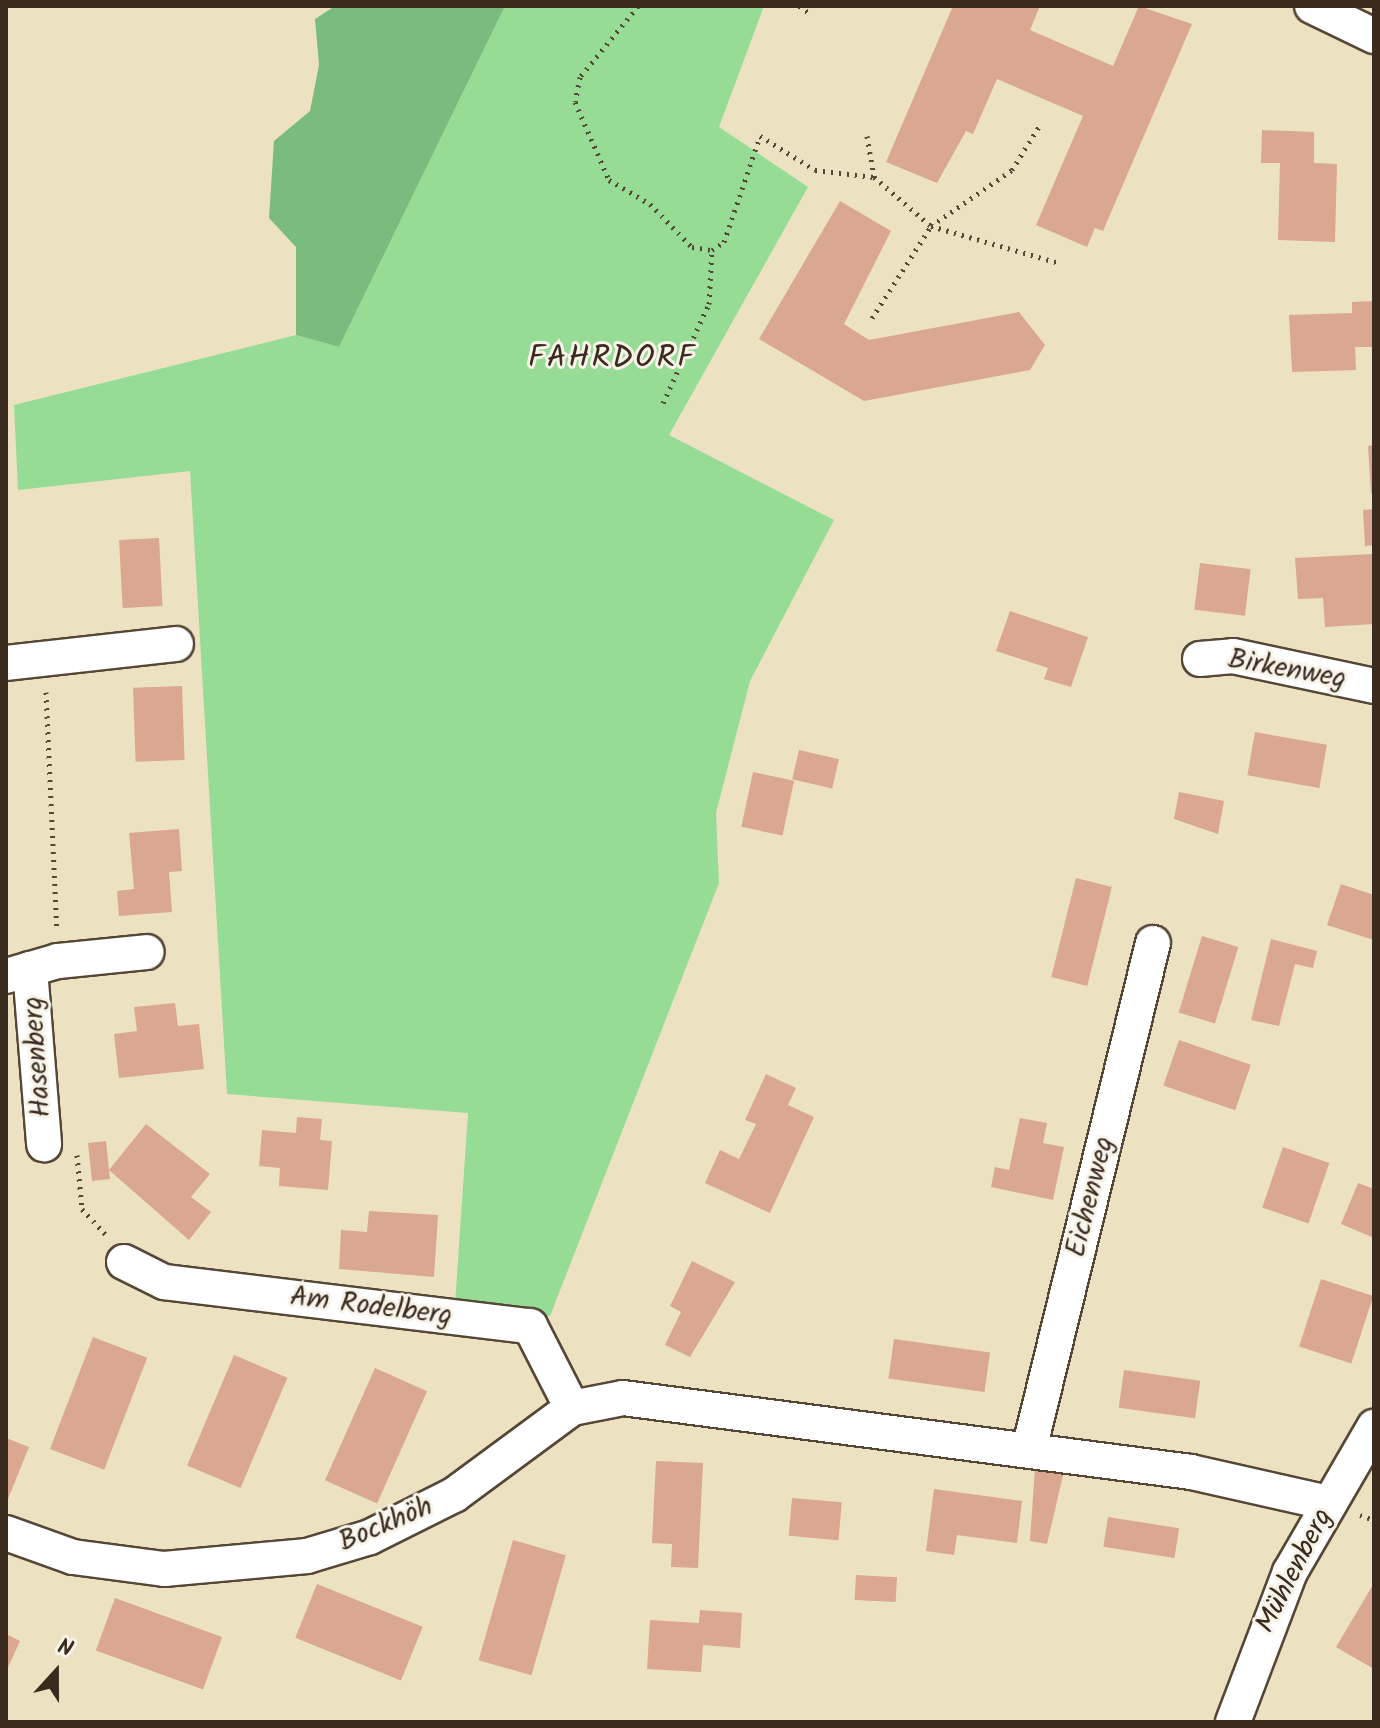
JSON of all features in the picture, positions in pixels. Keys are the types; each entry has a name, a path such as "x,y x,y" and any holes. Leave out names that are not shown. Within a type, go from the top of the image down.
{"street":[{"path":"1312,6 1374,36"},
{"path":"6,663 176,644"},
{"name":"Birkenweg","path":"1200,659 1233,656 1374,686"},
{"name":"Eichenweg","path":"1029,1450 1153,943"},
{"name":"Hasenberg","path":"44,1144 31,969 147,952"},
{"name":"Am Rodelberg","path":"124,1262 164,1282 530,1326 572,1408"},
{"name":"Bockhöh","path":"6,1533 73,1557 164,1569 307,1556 370,1537 454,1495 572,1408 623,1398 1029,1450"},
{"name":"Mühlenberg","path":"1233,1722 1263,1630 1329,1503 1374,1427"},
{"path":"1029,1450 1191,1472 1329,1503"}],"path":[{"path":"638,6 580,77 575,102 609,180 650,204 692,247 712,250"},
{"path":"799,6 811,14"},
{"path":"872,318 931,226 1012,170 1040,125"},
{"path":"663,403 709,304 712,250 735,221 760,136 815,170 874,177 931,226 1059,263"},
{"path":"867,136 874,177"},
{"path":"31,969 44,659"}],"green space":[{"path":"335,6 505,6 339,347 296,335 296,247 269,218 274,141 310,111 319,65 315,19"},
{"path":"505,6 764,6 719,127 808,187 669,435 834,520 750,681 716,813 719,883 550,1316 455,1304 468,1113 227,1094 190,471 18,490 14,405 296,335 339,347"}],"building":[{"path":"953,6 1040,6 1030,30 1113,66 1139,6 1192,24 1103,231 1095,228 1087,247 1036,225 1083,116 997,79 973,134 966,131 937,183 886,162"},
{"path":"1262,130 1314,132 1314,163 1337,164 1335,242 1278,240 1280,163 1261,163"},
{"path":"840,201 891,231 844,324 869,340 1019,312 1045,345 1030,370 864,401 759,339"},
{"path":"1374,301 1374,347 1355,347 1356,370 1292,372 1289,315 1352,313 1352,302"},
{"path":"1374,445 1374,493 1371,493 1368,446"},
{"path":"1374,509 1374,545 1365,546 1363,510"},
{"path":"159,538 163,606 123,608 119,540"},
{"path":"1372,554 1374,624 1325,627 1323,598 1298,599 1295,558"},
{"path":"1200,563 1251,569 1245,616 1194,610"},
{"path":"1010,611 1088,637 1071,687 1044,679 1048,668 996,651"},
{"path":"182,686 185,760 136,762 133,688"},
{"path":"1255,732 1327,745 1319,788 1247,775"},
{"path":"799,750 839,759 832,788 792,779"},
{"path":"753,772 794,781 782,836 741,827"},
{"path":"1179,792 1224,801 1218,834 1174,819"},
{"path":"179,829 182,871 169,872 172,912 119,916 117,891 134,889 129,833"},
{"path":"1076,878 1112,887 1087,986 1051,977"},
{"path":"1341,884 1374,895 1374,940 1327,925"},
{"path":"1202,936 1238,947 1215,1024 1179,1013"},
{"path":"1271,939 1317,951 1313,968 1295,964 1279,1026 1251,1020"},
{"path":"175,1003 178,1026 199,1024 204,1069 119,1078 114,1034 137,1031 134,1007"},
{"path":"1179,1040 1251,1065 1235,1110 1163,1085"},
{"path":"766,1074 796,1088 788,1105 814,1117 770,1213 705,1183 720,1150 739,1159 756,1124 745,1120"},
{"path":"297,1117 322,1119 320,1140 332,1141 328,1190 279,1186 280,1168 259,1166 262,1130 296,1133"},
{"path":"1020,1118 1047,1123 1043,1143 1064,1147 1053,1200 991,1187 995,1167 1009,1170"},
{"path":"146,1124 210,1174 191,1197 211,1212 189,1240 109,1170"},
{"path":"106,1141 110,1179 92,1181 88,1143"},
{"path":"1283,1147 1329,1163 1308,1223 1262,1208"},
{"path":"1358,1183 1374,1189 1374,1238 1341,1224"},
{"path":"369,1211 438,1215 434,1277 339,1269 341,1230 367,1232"},
{"path":"692,1261 735,1282 690,1357 665,1345 681,1312 670,1306"},
{"path":"1321,1279 1373,1296 1351,1364 1299,1347"},
{"path":"93,1337 147,1358 104,1470 50,1449"},
{"path":"894,1339 990,1352 984,1392 888,1379"},
{"path":"234,1355 287,1378 241,1488 187,1465"},
{"path":"375,1368 427,1391 377,1504 325,1480"},
{"path":"1124,1370 1200,1381 1195,1418 1119,1408"},
{"path":"6,1438 29,1447 6,1504"},
{"path":"656,1461 703,1463 698,1568 671,1567 672,1544 652,1543"},
{"path":"1035,1467 1064,1471 1047,1544 1030,1541"},
{"path":"934,1489 1022,1501 1017,1543 957,1535 954,1555 926,1551"},
{"path":"792,1498 842,1502 838,1540 789,1536"},
{"path":"1108,1517 1179,1528 1174,1558 1103,1547"},
{"path":"513,1540 566,1555 531,1675 479,1660"},
{"path":"856,1575 897,1577 896,1602 855,1600"},
{"path":"1374,1583 1374,1669 1336,1647"},
{"path":"317,1584 423,1627 401,1680 295,1638"},
{"path":"115,1598 222,1637 203,1690 96,1651"},
{"path":"700,1610 742,1613 740,1648 703,1645 701,1672 647,1669 650,1620 699,1623"},
{"path":"6,1634 20,1641 6,1672"}],"district":[{"name":"FAHRDORF","path":"612,359"}]}
